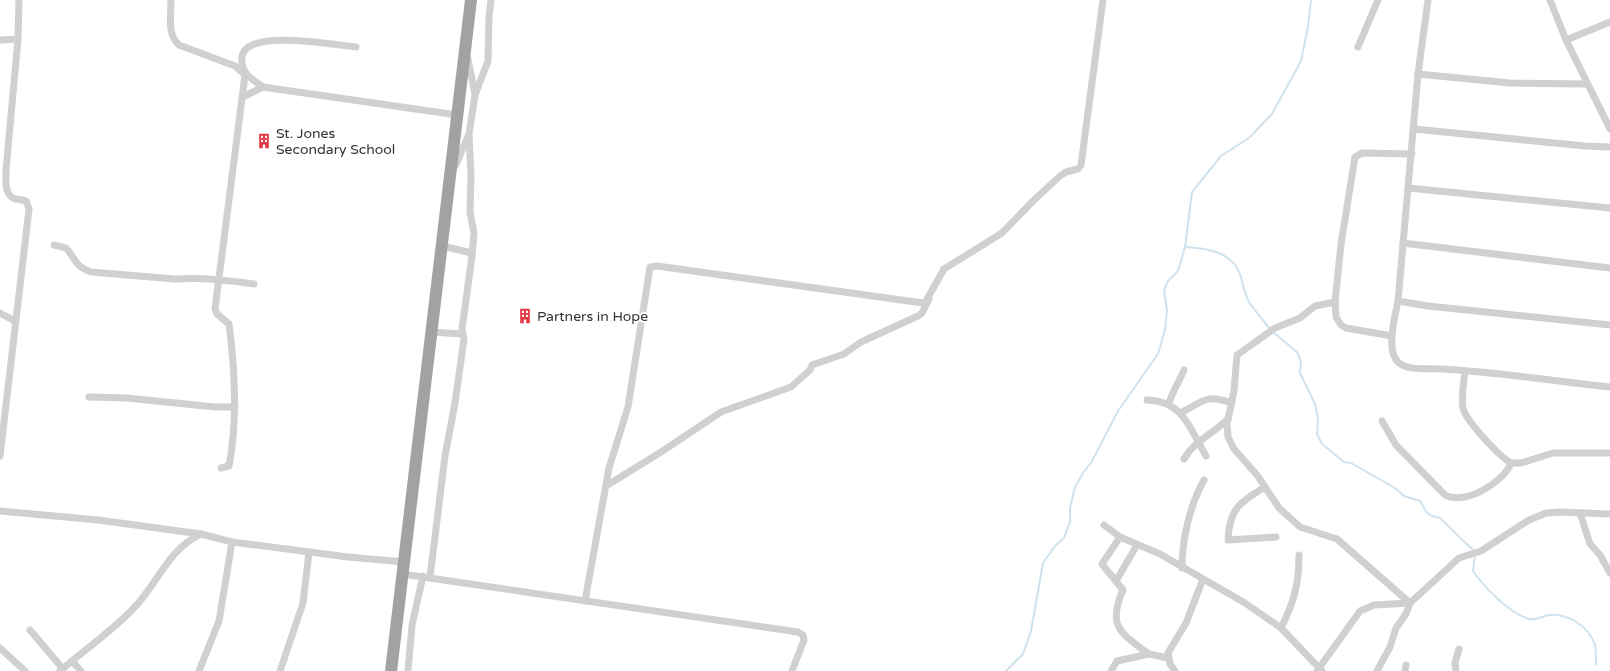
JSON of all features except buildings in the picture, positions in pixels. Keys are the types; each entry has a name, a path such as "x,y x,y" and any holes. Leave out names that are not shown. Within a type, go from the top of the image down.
{"highway":[{"path":"391,671 471,0"}],"street":[{"path":"0,456 29,209 26,201 12,198 8,194 3,169 18,39 19,0"},
{"path":"171,0 172,33 174,41 179,45 235,66 263,87 458,115"},
{"path":"408,671 412,625 427,576 464,338 462,334 474,233 470,212 471,176 469,134 475,95 488,61 491,0"},
{"path":"606,486 721,412 791,387 810,370 812,365 844,354 861,342 918,316 922,313 938,277 944,269 1002,233 1060,176 1066,172 1078,169 1081,165 1103,0"},
{"path":"1358,47 1378,0"},
{"path":"1428,0 1418,74 1398,301 1392,336 1396,359 1405,366 1465,370 1610,387"},
{"path":"1550,0 1586,84 1610,129"},
{"path":"1566,40 1610,22"},
{"path":"466,36 469,65 475,95"},
{"path":"0,40 18,39"},
{"path":"221,468 229,466 235,438 235,407 230,324 217,314 215,309 243,97 245,74 242,62 244,50 257,42 308,42 356,47"},
{"path":"1418,74 1510,83 1586,84"},
{"path":"243,97 263,87"},
{"path":"1414,129 1585,146 1610,147"},
{"path":"449,184 460,153 469,134"},
{"path":"1392,336 1354,330 1341,325 1336,316 1335,302 1341,244 1355,157 1362,153 1412,154"},
{"path":"1408,188 1610,208"},
{"path":"1403,244 1610,268"},
{"path":"54,245 66,248 75,262 82,269 91,272 175,279 218,279 254,284"},
{"path":"442,246 468,252 472,256"},
{"path":"585,601 606,486 628,407 650,267 658,266 924,303 929,299"},
{"path":"1398,301 1428,306 1610,325"},
{"path":"1335,302 1315,306 1305,315 1275,328 1239,352 1236,358 1232,403 1227,431 1231,443 1265,487 1279,508 1300,527 1337,539 1410,603"},
{"path":"0,314 15,321"},
{"path":"432,332 462,334"},
{"path":"1169,405 1170,398 1176,390 1184,370"},
{"path":"1465,370 1464,410 1476,428 1495,449 1512,463 1553,453 1610,453"},
{"path":"89,397 127,398 215,407 235,407"},
{"path":"1180,413 1206,398 1221,399 1232,403"},
{"path":"1147,400 1156,400 1169,405 1180,413 1186,419 1197,442 1206,456"},
{"path":"1184,459 1197,442 1220,427 1228,419"},
{"path":"1382,421 1396,445 1445,496 1451,498 1465,498 1495,482 1508,471 1512,463"},
{"path":"1182,568 1184,545 1193,502 1204,480"},
{"path":"1265,487 1237,507 1231,516 1228,540 1276,537"},
{"path":"0,511 98,520 201,534 232,542 404,562"},
{"path":"1377,671 1390,647 1396,628 1406,614 1410,603 1459,558 1481,551 1529,520 1546,513 1610,514"},
{"path":"1580,513 1590,544 1600,555 1610,573"},
{"path":"1104,525 1120,537 1160,554 1245,603 1281,628 1320,670 1360,611 1374,605 1410,603"},
{"path":"30,630 62,670 135,608 176,552 193,538 201,534"},
{"path":"1120,537 1102,564 1123,590 1117,603 1114,616 1117,625 1130,640 1149,654"},
{"path":"199,671 219,621 232,542"},
{"path":"1116,580 1137,545"},
{"path":"280,671 303,603 309,552"},
{"path":"1281,628 1292,605 1299,578 1299,555"},
{"path":"402,574 427,576 798,632 803,634 804,640 792,671"},
{"path":"1174,671 1168,658 1170,648 1180,634 1190,615 1203,579"},
{"path":"0,648 25,671"},
{"path":"1456,671 1455,663 1459,649"},
{"path":"1111,671 1117,661 1149,654 1168,658"},
{"path":"72,661 81,671"}],"waterway":[{"path":"1006,671 1023,654 1031,631 1043,563 1055,546 1064,538 1070,522 1070,508 1075,487 1091,463 1118,411 1158,354 1165,330 1167,311 1164,290 1168,281 1178,271 1185,247 1192,192 1221,156 1249,138 1272,114 1301,61 1308,27 1311,0"},
{"path":"1185,247 1209,250 1230,259 1239,272 1249,302 1270,329"},
{"path":"1273,332 1297,352 1301,361 1300,373 1315,404 1318,418 1317,434 1322,444 1344,462 1351,463 1395,488 1404,496 1420,501 1427,513 1440,518 1474,551"},
{"path":"1475,555 1473,571 1490,592 1513,611 1529,619 1537,619 1549,615 1564,616 1577,622 1583,627 1588,632 1595,645 1596,664"}],"place":[{"name":"St. Jones Secondary School","path":"264,141"},
{"name":"Partners in Hope","path":"525,316"}]}
